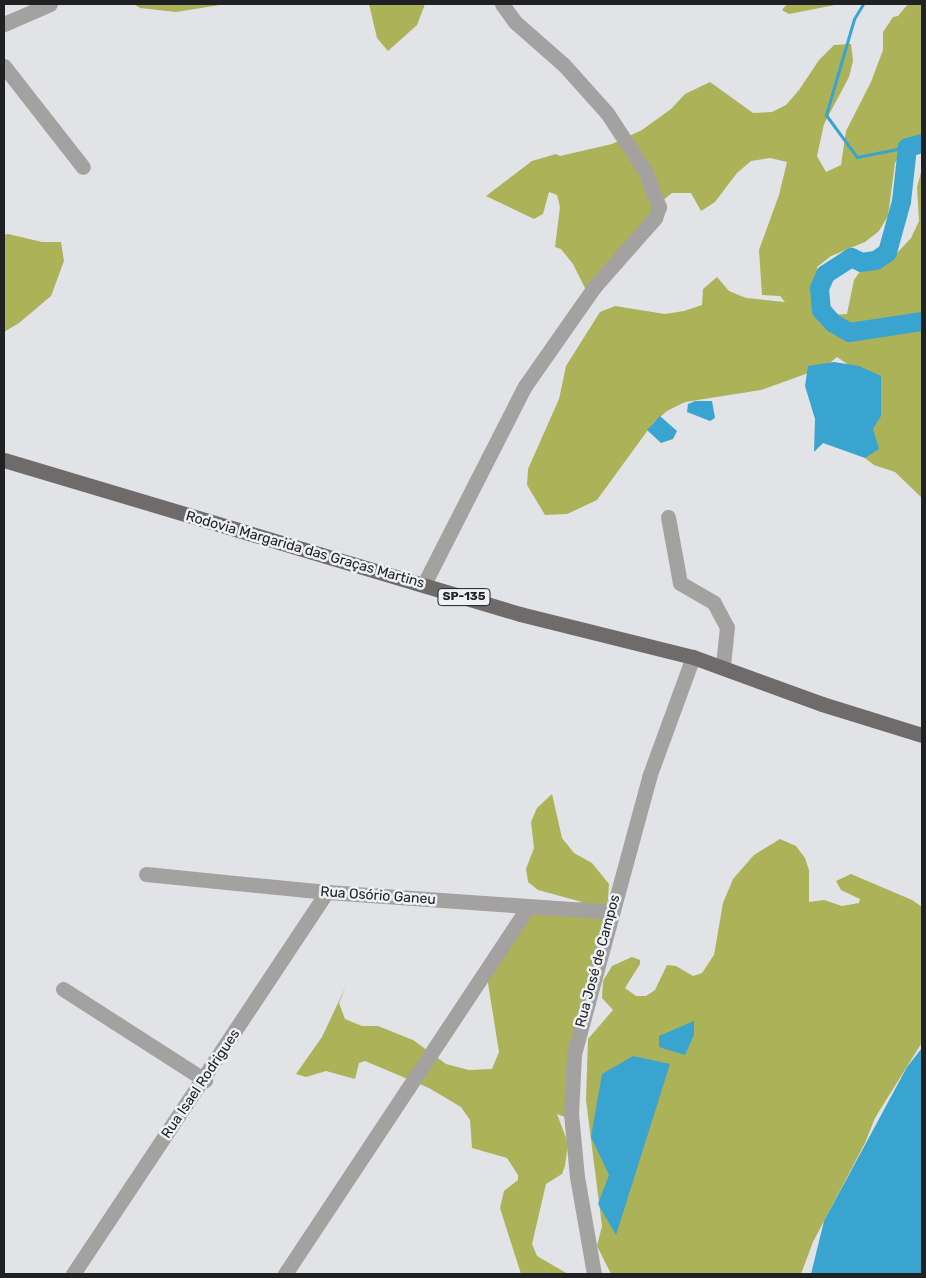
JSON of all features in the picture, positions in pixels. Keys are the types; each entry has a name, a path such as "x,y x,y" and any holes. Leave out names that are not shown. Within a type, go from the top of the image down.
{"main road":[{"name":"Rodovia Margarida das Graças Martins","path":"4,460 520,614 723,666 822,704 918,732"}],"street":[{"path":"4,24 50,4"},
{"path":"424,584 528,381 595,286 651,222 659,207 645,171 607,113 564,66 515,22 502,4"},
{"path":"4,66 83,167"},
{"path":"668,517 678,580 714,603 727,626 723,666"},
{"name":"Rua José de Campos","path":"594,1274 577,1177 571,1080 610,912 649,777 692,657"},
{"name":"Rua Osório Ganeu","path":"146,874 327,892 610,912"},
{"name":"Rua Isael Rodrigues","path":"73,1274 205,1080 327,892"},
{"path":"285,1274 528,907"},
{"path":"63,989 205,1080"}],"green space":[{"path":"134,4 226,4 176,12 140,8"},
{"path":"369,4 425,4 417,25 388,51 377,38"},
{"path":"787,4 840,4 789,14 782,10"},
{"path":"908,4 922,4 922,137 903,148 895,163 888,216 879,231 865,242 831,256 817,267 821,301 830,315 847,314 854,280 865,264 898,252 911,238 919,221 917,187 922,169 922,498 895,472 874,465 861,455 847,451 845,444 859,372 837,357 825,367 761,390 685,402 667,411 653,423 597,500 567,514 545,515 527,485 528,469 559,399 566,366 600,312 615,306 665,314 684,311 702,305 703,289 717,277 729,291 746,298 785,302 780,296 762,295 759,250 779,195 787,162 770,158 751,161 737,173 715,202 701,211 691,193 672,193 657,205 587,292 573,264 561,249 555,247 560,207 557,195 549,192 543,214 534,219 486,196 532,161 556,154 560,156 612,144 642,130 671,109 685,94 710,82 753,113 772,112 786,105 799,90 819,60 834,45 851,44 853,61 849,77 824,124 817,156 826,172 841,165 846,131 871,82 883,50 883,32 893,17 898,16"},
{"path":"8,234 42,242 61,242 64,261 51,296 19,323 4,332 4,235"},
{"path":"552,794 562,838 574,853 592,863 609,884 606,927 581,1029 570,1119 557,1114 568,1143 565,1166 562,1174 546,1184 532,1244 537,1256 568,1274 521,1274 500,1208 504,1191 518,1180 518,1175 507,1158 472,1148 470,1120 461,1107 429,1088 365,1061 359,1063 355,1079 326,1071 306,1077 296,1074 322,1037 346,986 339,1003 345,1019 362,1026 378,1026 413,1040 446,1064 469,1070 492,1069 499,1052 487,977 525,918 542,909 582,902 538,890 528,882 526,869 534,848 531,822 537,808"},
{"path":"780,839 796,846 805,858 809,870 809,902 824,900 842,906 859,903 860,899 841,890 836,881 851,874 912,900 922,907 921,1044 875,1118 865,1143 813,1242 801,1274 611,1274 597,1246 602,1226 586,1100 588,1039 613,1010 602,998 603,981 612,966 632,957 640,960 640,964 625,988 636,996 646,996 655,990 667,965 676,966 693,976 702,973 714,955 723,903 733,879 754,855"}],"water":[{"path":"834,362 859,366 881,376 881,416 873,429 879,449 865,458 823,443 814,452 815,419 805,386 808,366"},
{"path":"695,401 712,401 715,418 710,421 687,412 688,404"},
{"path":"660,416 677,431 673,439 661,443 647,430"},
{"path":"694,1021 694,1035 685,1055 659,1047 659,1036"},
{"path":"922,1048 922,1274 811,1274 824,1221 907,1067"},
{"path":"633,1056 670,1064 616,1235 598,1204 609,1175 591,1137 602,1074"}],"waterway":[{"path":"863,4 854,19 826,115 857,157 907,147"},
{"path":"922,143 907,147 901,201 887,252 875,260 861,262 851,257 825,274 819,288 821,310 833,323 849,332 922,321"}]}
